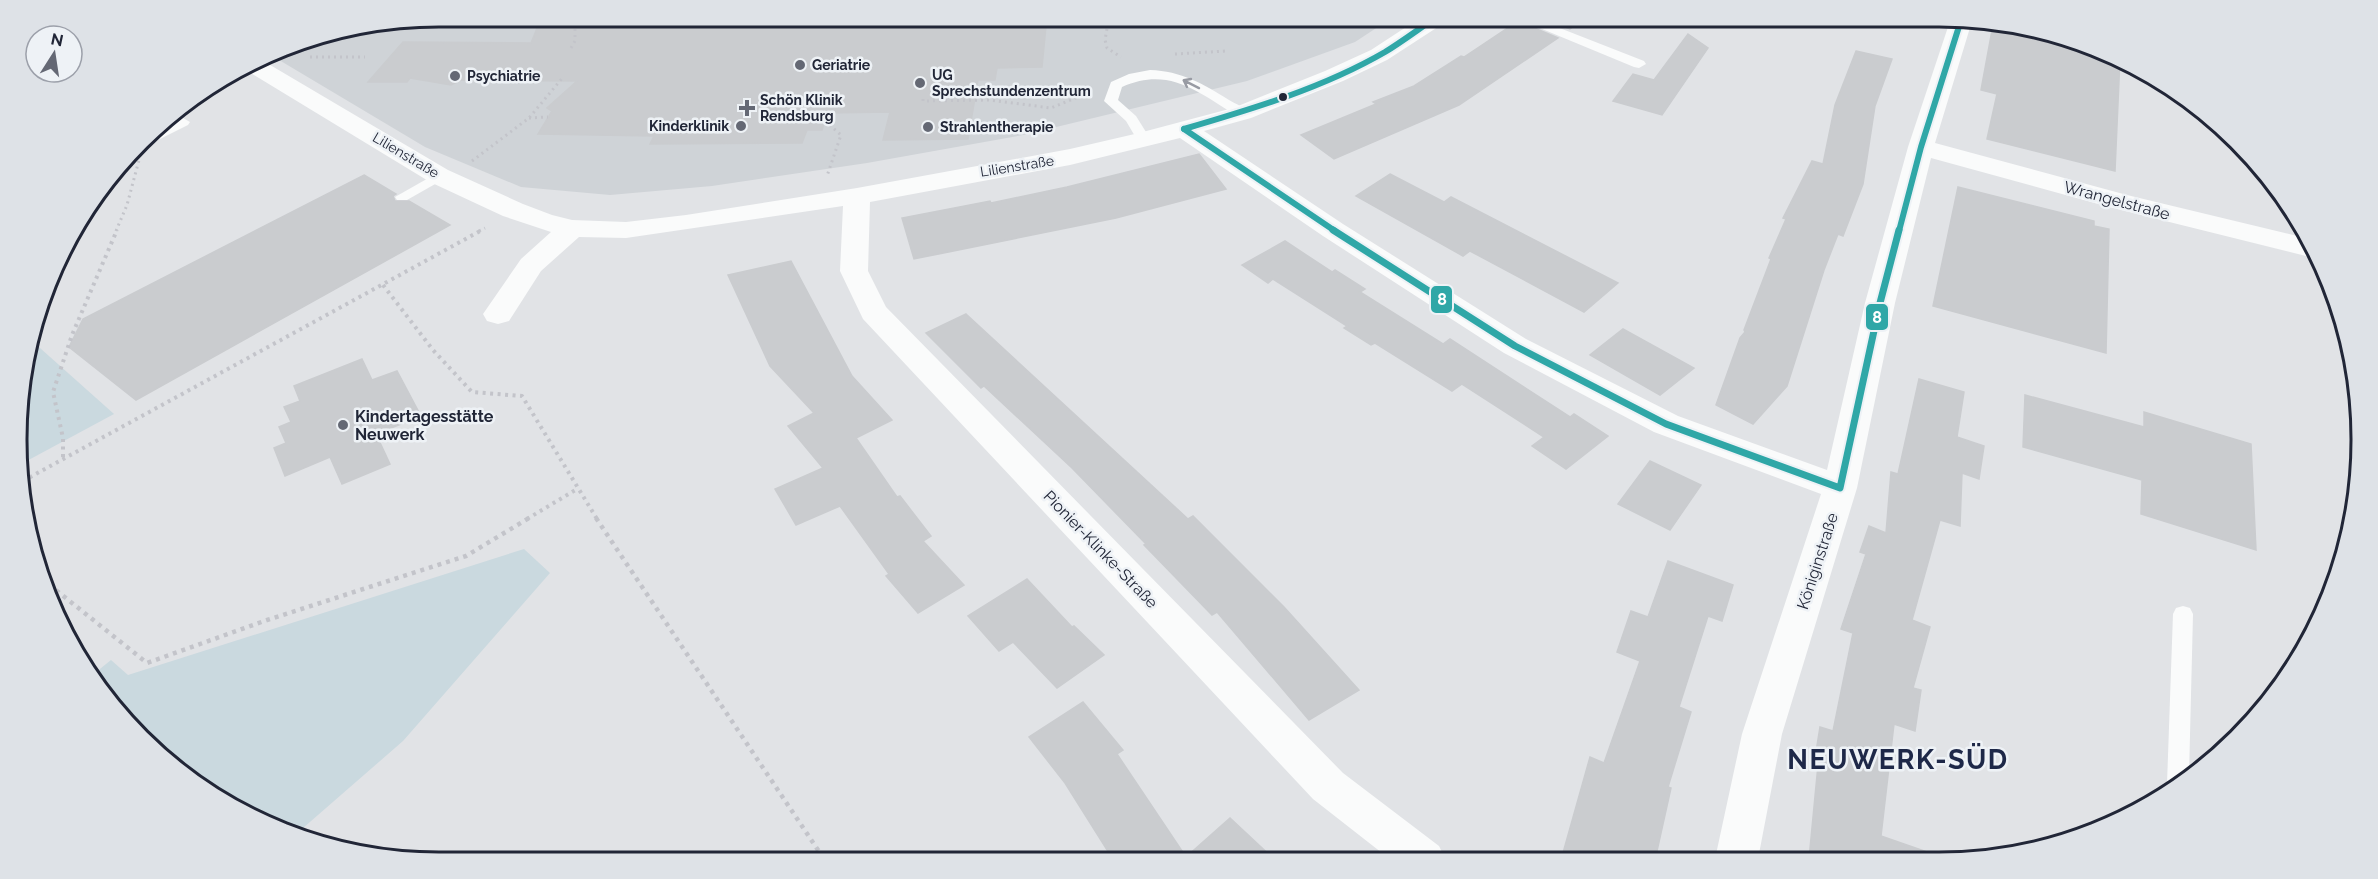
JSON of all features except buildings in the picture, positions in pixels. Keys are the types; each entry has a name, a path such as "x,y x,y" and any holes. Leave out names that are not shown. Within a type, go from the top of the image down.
{"street":[{"name":"Lilienstraße","path":"259,69 443,178 513,210 544,222 572,228 626,230 686,223 857,196 1070,157 1144,140 1242,113 1378,55 1422,27"},
{"name":"Königinstraße","path":"1738,852 1762,734 1840,488 1880,303 1921,147 1959,28"},
{"path":"1184,129 1333,230 1515,346 1666,424 1840,488"},
{"name":"Wrangelstraße","path":"1921,147 2119,201 2303,246"},
{"name":"Pionier-Klinke-Straße","path":"857,196 854,271 874,312 1328,786 1414,852"},
{"path":"498,314 531,265 572,228"}],"lane":[{"path":"1545,27 1639,64"},
{"path":"1144,140 1131,120 1111,101 1116,85 1132,75 1158,72 1186,80 1242,113"},
{"path":"167,130 183,122"},
{"path":"402,197 443,178"},
{"path":"2178,775 2183,614"}],"path":[{"path":"571,48 575,41 575,29"},
{"path":"310,57 365,57"},
{"path":"443,178 529,118 564,76"},
{"path":"923,99 922,101 990,100 1052,108 1088,92"},
{"path":"529,118 548,117"},
{"path":"818,201 841,135 825,121"},
{"path":"63,458 63,438 54,392 72,335 127,205 139,158"},
{"path":"29,477 383,285 513,210"},
{"path":"383,285 433,350 472,392 522,396 577,489 819,852"},
{"path":"55,590 147,663 267,620 466,556 577,489"}],"shaded area":[{"name":"Schön Klinik Rendsburg","path":"440,27 1378,27 1355,42 1247,81 1023,135 867,163 712,186 610,195 521,187 425,147 279,60 333,41 359,35"},
{"path":"38,346 114,414 28,460 28,413"},
{"path":"524,549 550,573 403,741 303,828 233,797 188,767 129,711 98,671 111,660 128,675"}],"transit line":[{"name":"8","path":"1184,129 1261,105 1337,76 1385,52 1422,27"},
{"name":"8","path":"1184,129 1333,230 1515,346 1666,424 1840,488 1880,303 1921,147 1959,28"}],"place":[{"name":"Geriatrie","path":"800,65"},
{"name":"Psychiatrie","path":"455,76"},
{"name":"UG Sprechstundenzentrum","path":"920,83"},
{"name":"Schön Klinik Rendsburg","path":"747,108"},
{"name":"Kinderklinik","path":"741,126"},
{"name":"Strahlentherapie","path":"928,127"},
{"name":"Kindertagesstätte Neuwerk","path":"343,425"}],"district":[{"name":"NEUWERK-SÜD","path":"1898,760"}]}
